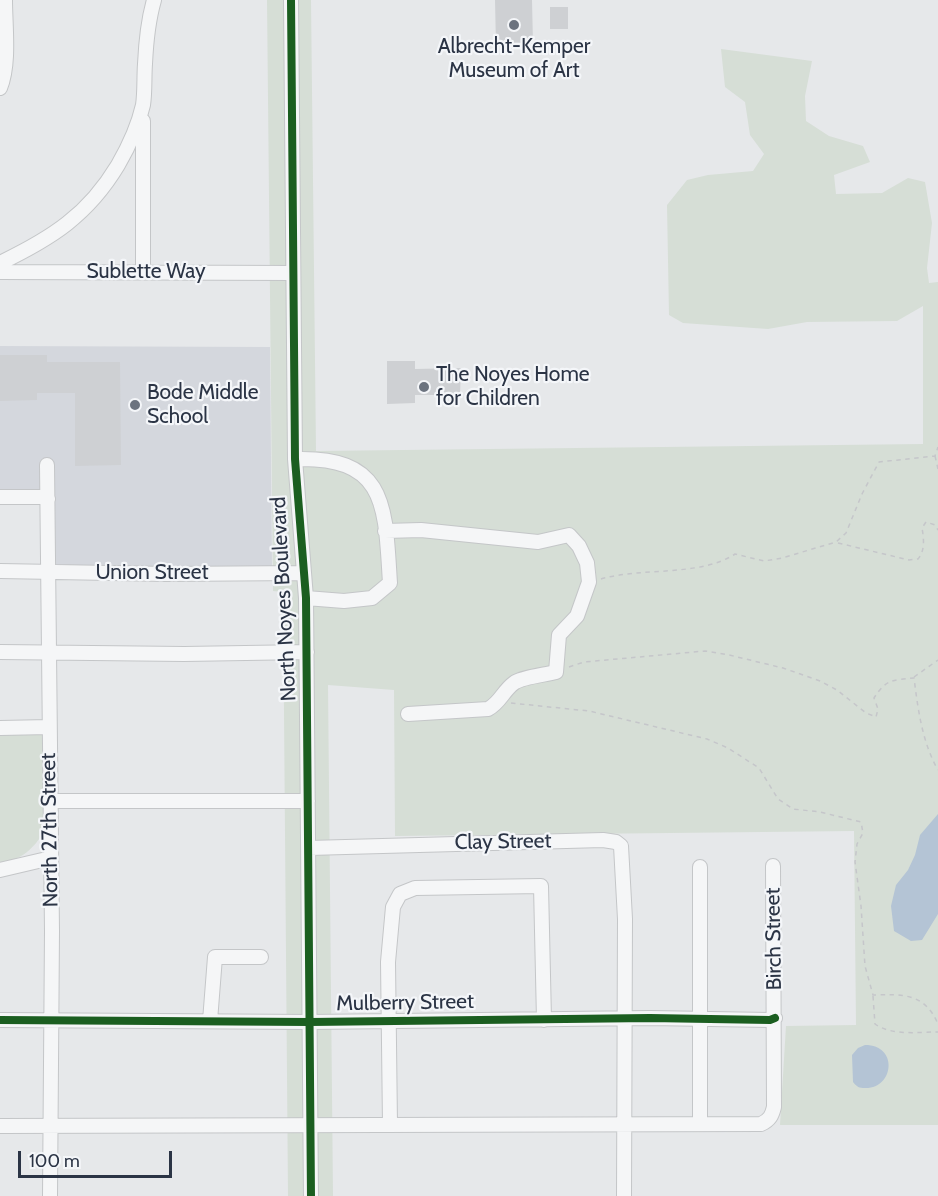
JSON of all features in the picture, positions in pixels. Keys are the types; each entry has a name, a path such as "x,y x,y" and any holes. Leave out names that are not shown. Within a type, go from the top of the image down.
{"street":[{"path":"0,88 4,77 5,60 4,0"},
{"path":"143,272 143,104 149,22 153,0"},
{"name":"North Noyes Boulevard","path":"291,0 295,459 306,598 307,652 311,1196"},
{"path":"0,263 53,235 91,203 104,188 132,142 143,104"},
{"name":"Sublette Way","path":"0,272 293,273"},
{"path":"295,459 314,458 342,463 358,470 371,482 377,492 386,531 390,583 372,598 344,601 306,598"},
{"name":"North 27th Street","path":"47,465 51,858 50,1196"},
{"path":"0,497 44,497 48,499"},
{"path":"386,531 421,530 538,542 569,535 579,546 587,563 589,582 577,616 560,635 556,672 515,682 496,705 488,710 408,714"},
{"name":"Union Street","path":"0,571 166,574 304,573"},
{"path":"0,652 183,654 307,652"},
{"path":"0,728 49,727"},
{"path":"50,801 308,801"},
{"name":"Clay Street","path":"309,848 603,840 616,842 621,846 622,852 625,1019"},
{"path":"0,870 51,858"},
{"name":"Birch Street","path":"700,1124 761,1124 768,1121 772,1115 775,1074 774,866"},
{"path":"0,1126 700,1124 700,867"},
{"path":"390,1125 388,962 393,908 400,894 415,888 541,886 544,1020"},
{"path":"210,1021 215,957 261,957"},
{"name":"Mulberry Street","path":"0,1020 310,1022 770,1020 775,1018"},
{"path":"624,1196 625,1019"}],"path":[{"path":"938,447 934,456 938,469"},
{"path":"589,582 606,577 698,567 728,559 735,554 764,561 837,542 846,533 862,494 879,462 934,456"},
{"path":"837,542 909,560 918,560 922,555 924,540 922,528 926,522 934,525 938,530"},
{"path":"556,672 584,662 713,652 783,668 820,681 837,690 866,713 876,717 879,709 874,698 888,681 914,678 938,660"},
{"path":"914,678 918,717 938,770"},
{"path":"499,701 589,711 707,739 728,747 759,768 778,799 792,809 820,812 861,822 863,833 858,844 855,862 861,906 864,966 873,995 875,1024 882,1029 938,1032"},
{"path":"873,995 905,994 921,1002 934,1015 938,1024"}],"shaded area":[{"path":"267,0 311,0 316,451 923,444 923,306 897,321 807,322 768,329 683,323 669,315 667,205 687,180 708,175 753,171 764,154 750,135 745,102 725,87 721,49 812,61 805,96 806,121 829,136 863,146 870,162 834,175 836,194 882,193 908,178 925,182 932,223 927,268 929,283 938,282 938,1125 780,1125 786,1026 856,1025 854,831 395,836 394,690 328,685 333,1196 288,1196 283,592 273,591"},
{"name":"Bode Middle School","path":"0,346 270,347 272,571 55,565 53,495 0,495"},
{"path":"0,734 42,735 44,741 44,831 26,853 14,860 0,863"}],"water":[{"path":"938,814 938,914 922,940 911,941 894,931 891,906 896,885 908,870 920,835"},
{"path":"865,1045 876,1047 883,1052 888,1059 889,1067 882,1082 865,1088 858,1087 853,1082 852,1055 858,1048"}],"building":[{"name":"Albrecht-Kemper Museum of Art","path":"495,0 532,0 533,44 526,44 526,49 503,49 503,46 496,46"},
{"path":"550,7 568,7 568,29 550,29"},
{"name":"Bode Middle School","path":"0,355 47,355 47,362 120,362 121,465 75,466 75,393 37,393 37,400 0,401"},
{"name":"The Noyes Home for Children","path":"387,361 415,361 415,369 461,368 460,395 415,395 415,403 387,404"}],"cycle path":[{"path":"291,0 295,459 306,598 311,1196"},
{"path":"0,1020 310,1022 650,1018 770,1020 775,1018"}],"place":[{"name":"Albrecht-Kemper Museum of Art","path":"514,25"},
{"name":"The Noyes Home for Children","path":"424,387"},
{"name":"Bode Middle School","path":"135,405"}]}
